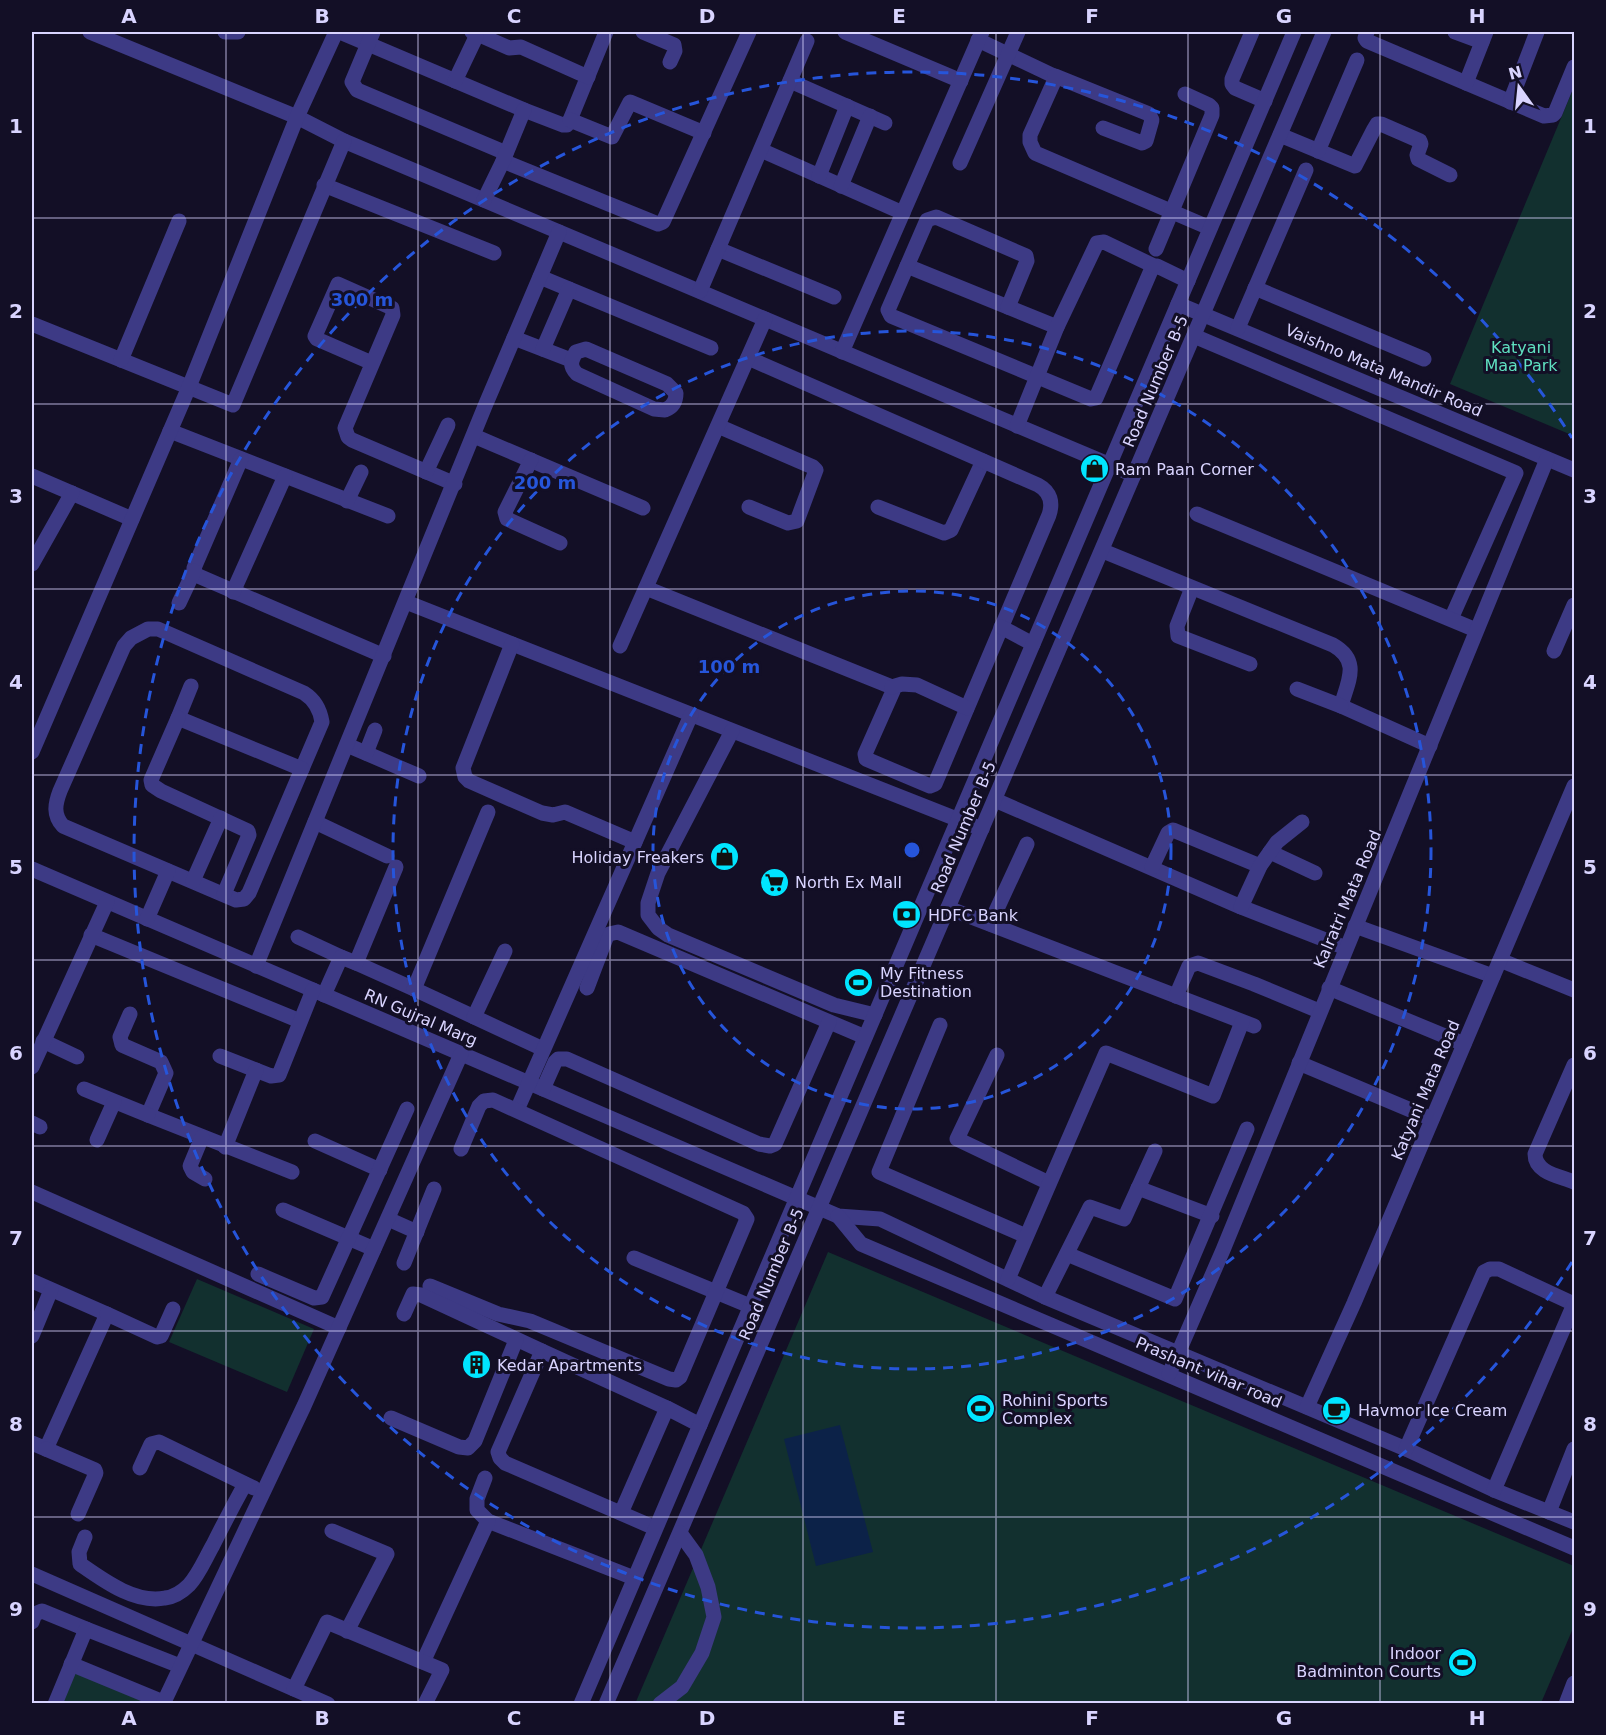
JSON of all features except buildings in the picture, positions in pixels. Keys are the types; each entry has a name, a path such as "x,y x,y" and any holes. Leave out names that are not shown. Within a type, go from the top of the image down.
{"street":[{"path":"90,32 297,117 344,141 1134,475"},
{"path":"225,32 238,32"},
{"path":"32,752 189,387 297,117 338,32 370,38 455,81 567,125 606,32"},
{"path":"455,81 476,37 474,32"},
{"path":"474,32 509,48 521,48 588,77"},
{"path":"643,32 674,45 675,51 670,62"},
{"path":"370,38 352,82 353,87 357,90 658,224 665,219 749,32"},
{"path":"845,32 961,81"},
{"path":"960,163 1018,32"},
{"path":"1252,32 1232,84 1235,88 1265,101"},
{"path":"581,1704 1294,32"},
{"name":"Road Number B-5","path":"606,1704 1324,32"},
{"path":"1367,32 1365,38 1367,41 1544,116 1553,115 1575,67"},
{"path":"1455,32 1484,37 1466,83"},
{"path":"1510,102 1537,32"},
{"path":"842,352 980,36 1007,54 1149,114 1152,120 1146,141 1142,143 1103,128"},
{"path":"700,291 807,41"},
{"path":"1318,151 1357,60"},
{"path":"1055,76 1030,135 1030,142 1035,153 1210,228"},
{"path":"790,81 885,123"},
{"path":"1156,249 1213,111 1209,105 1185,94"},
{"path":"570,120 612,137 630,102 704,133"},
{"path":"819,176 847,106"},
{"path":"484,200 524,110"},
{"path":"841,186 870,116"},
{"path":"1280,135 1355,166 1377,124 1381,124 1420,141 1418,159 1450,176"},
{"path":"32,324 231,405 234,404 344,141"},
{"path":"761,150 903,213"},
{"path":"1238,328 1306,170"},
{"path":"324,185 494,253"},
{"path":"1008,307 1027,261 1026,256 936,217 927,220 888,314 1088,399 1096,398 1154,266"},
{"path":"121,360 179,221"},
{"path":"256,966 559,232"},
{"path":"1017,426 1058,327 1097,243 1104,242 1188,280"},
{"path":"718,249 834,297"},
{"path":"907,266 1058,327"},
{"path":"540,277 711,348"},
{"path":"372,363 317,339 315,336 338,284 393,310 393,315 345,432 352,440 455,483"},
{"path":"1255,288 1424,359"},
{"path":"543,350 569,289"},
{"name":"Vaishno Mata Mandir Road","path":"1178,304 1575,470"},
{"path":"620,646 765,319"},
{"path":"1194,336 1516,473 1451,619"},
{"path":"514,338 571,360"},
{"path":"591,350 667,384 675,393 676,399 670,408 660,411 654,409 577,374 571,366 571,360 576,352 591,350"},
{"path":"748,358 1044,488 1048,492 1052,504 1049,515 935,784 930,786 868,761 865,757 893,692 891,687"},
{"path":"426,472 448,425"},
{"path":"718,426 816,470 797,521 788,523 749,507"},
{"path":"170,431 388,516"},
{"path":"474,436 643,508"},
{"path":"179,603 241,459"},
{"name":"Kalratri Mata Road","path":"1169,1374 1223,1250 1547,459"},
{"path":"531,460 505,512 507,519 560,543"},
{"path":"878,507 944,534 951,530 983,461"},
{"path":"347,501 361,472"},
{"path":"32,476 132,519"},
{"path":"233,592 285,476"},
{"path":"32,564 72,494"},
{"path":"1197,514 1476,630"},
{"path":"1102,551 1343,651 1350,660 1351,670 1341,706"},
{"path":"194,572 233,592 384,656"},
{"path":"646,588 891,687 902,684 917,685 967,708"},
{"path":"1192,588 1177,626 1178,636 1250,664"},
{"path":"406,602 982,829"},
{"path":"1554,651 1575,605"},
{"path":"1002,627 1033,644"},
{"path":"158,629 310,696 321,711 322,722 249,893 244,899 236,900 168,871 63,826 58,820 55,805 124,646 131,638 148,630 158,629"},
{"path":"512,644 464,768 465,777 469,781 542,813 553,815 565,812 635,842"},
{"path":"192,686 151,780 152,785 160,791 248,831 249,835 224,894"},
{"path":"1297,689 1431,746"},
{"path":"517,1110 692,715"},
{"path":"178,718 303,769"},
{"path":"366,753 375,730"},
{"path":"732,731 658,873 648,903 648,915 658,928 668,935 834,1005 875,1015"},
{"path":"347,745 419,776"},
{"name":"Katyani Mata Road","path":"1307,1407 1354,1303 1575,786"},
{"path":"995,800 1241,907 1346,948"},
{"path":"414,989 488,812"},
{"path":"193,881 221,818"},
{"path":"220,1056 271,1076 279,1075 300,1021 319,992 349,960 391,861 315,822"},
{"path":"1241,907 1260,866 1270,852 1278,842 1302,822"},
{"path":"1152,867 1168,833 1173,830 1260,866"},
{"path":"990,924 1027,844"},
{"path":"1270,852 1315,873"},
{"name":"RN Gujral Marg","path":"32,869 796,1198"},
{"path":"147,919 168,871"},
{"path":"32,1067 107,902"},
{"path":"948,908 1248,1024 1213,1096 1106,1053 1008,1279"},
{"path":"1355,926 1493,976"},
{"path":"587,988 606,938 609,934 618,932 865,1037"},
{"path":"91,935 300,1021"},
{"path":"298,937 543,1049"},
{"path":"474,1017 505,951"},
{"path":"1500,960 1575,990"},
{"path":"1176,996 1189,966 1198,963 1319,1011"},
{"path":"1329,988 1464,1044"},
{"path":"130,1014 120,1037 122,1045 161,1062 166,1073 148,1115"},
{"path":"543,1089 555,1062 558,1059 567,1059 759,1144 770,1146 775,1144 829,1022"},
{"path":"940,1025 879,1172 1026,1236"},
{"path":"43,1041 77,1057"},
{"path":"71,1664 163,1703 339,1328 461,1054"},
{"path":"997,1055 957,1139 1049,1183"},
{"path":"1299,1064 1432,1119"},
{"path":"1575,1065 1535,1154 1535,1161 1539,1168 1575,1182"},
{"path":"225,1147 256,1070"},
{"path":"84,1089 292,1172"},
{"path":"430,1286 498,1314 530,1321 674,1380 680,1377 747,1219 745,1215 493,1100 484,1101 479,1106 461,1149"},
{"path":"97,1140 114,1102"},
{"path":"258,1274 319,1298 322,1297 407,1108"},
{"path":"1067,1254 1175,1299 1247,1129"},
{"path":"202,1137 190,1166 193,1172 205,1179"},
{"path":"315,1141 380,1170"},
{"path":"1045,1296 1089,1207 1124,1219 1155,1151"},
{"path":"1138,1188 1212,1216"},
{"path":"404,1263 435,1189"},
{"path":"32,1192 339,1328"},
{"name":"Prashant vihar road","path":"796,1198 838,1216 880,1219 1045,1296 1406,1449 1494,1490 1575,1522"},
{"path":"283,1210 374,1249"},
{"name":"Prashant vihar road","path":"838,1216 861,1244 1575,1548"},
{"path":"388,1219 417,1232"},
{"path":"634,1258 750,1306"},
{"path":"1406,1449 1484,1272 1499,1269 1575,1304 1494,1490"},
{"path":"32,1281 157,1337 161,1336 173,1309"},
{"path":"32,1336 51,1290"},
{"path":"404,1314 412,1296 416,1293 700,1425"},
{"path":"78,1514 96,1472 93,1468 39,1446 107,1314"},
{"path":"391,1418 459,1447 468,1448 475,1440 516,1340"},
{"path":"542,1351 498,1452 500,1458 505,1463 656,1528"},
{"path":"621,1513 667,1408"},
{"path":"140,1468 151,1444 159,1442 263,1492"},
{"path":"1549,1512 1575,1449"},
{"path":"485,1478 477,1499 477,1510 488,1521 634,1578"},
{"path":"86,1537 79,1552 80,1564 102,1580 124,1590 143,1597 164,1599 188,1586 198,1573 245,1484"},
{"path":"423,1662 488,1521"},
{"path":"332,1531 387,1554 347,1631"},
{"path":"660,1704 682,1687 702,1653 714,1617 708,1587 696,1555 680,1533"},
{"path":"32,1574 328,1704"},
{"path":"92,1601 102,1580"},
{"path":"113,1610 124,1590"},
{"path":"32,1622 35,1614 42,1611 180,1666"},
{"path":"294,1689 327,1622 442,1670 426,1704"},
{"path":"55,1704 86,1629"},
{"path":"1566,1704 1575,1683"}],"green space":[{"name":"Katyani Maa Park","path":"1574,87 1574,436 1450,384"},
{"name":"Rohini Sports Complex","path":"828,1252 1574,1566 1574,1626 1541,1703 635,1704"},
{"path":"197,1279 314,1329 287,1392 169,1342"},
{"path":"74,1672 151,1704 61,1704"}],"water":[{"path":"840,1425 873,1552 816,1566 784,1439"}],"place":[{"name":"Ram Paan Corner","path":"1094,469"},
{"name":"Holiday Freakers","path":"725,857"},
{"name":"North Ex Mall","path":"774,882"},
{"name":"HDFC Bank","path":"907,915"},
{"name":"My Fitness Destination","path":"859,982"},
{"name":"Kedar Apartments","path":"476,1365"},
{"name":"Rohini Sports Complex","path":"981,1409"},
{"name":"Havmor Ice Cream","path":"1337,1410"},
{"name":"Indoor Badminton Courts","path":"1462,1662"}]}
